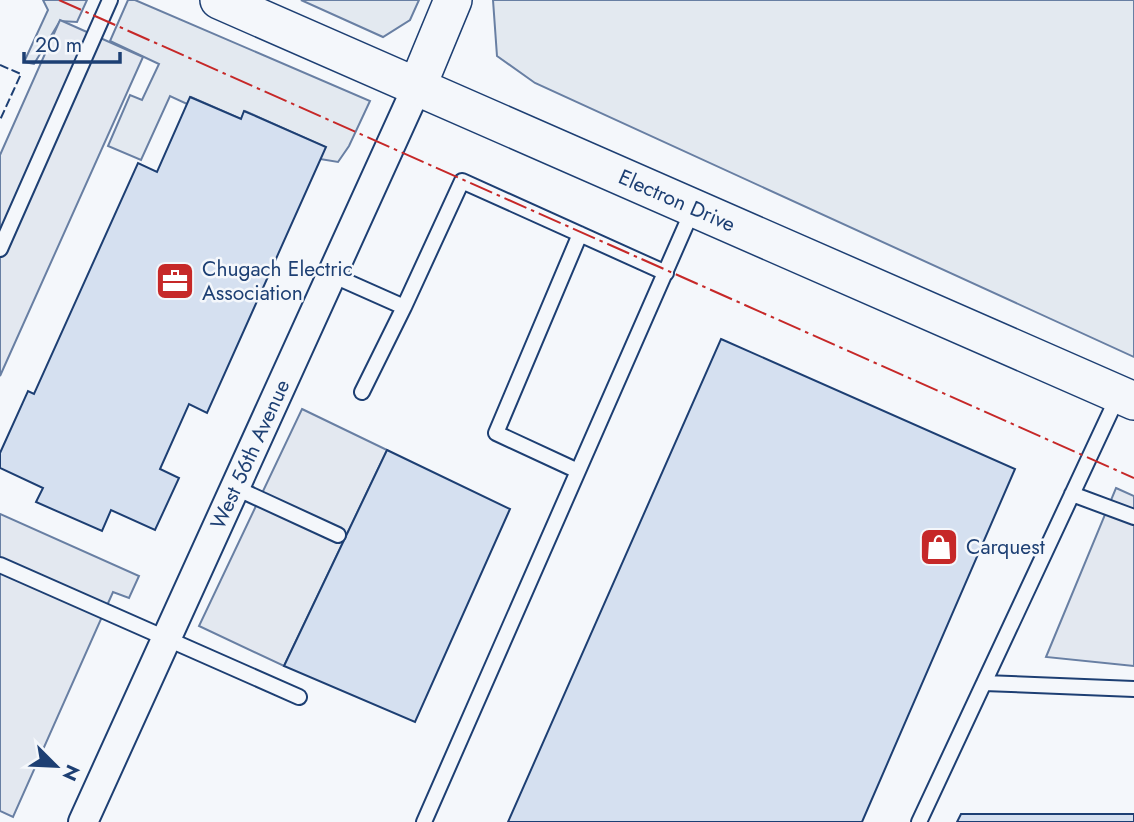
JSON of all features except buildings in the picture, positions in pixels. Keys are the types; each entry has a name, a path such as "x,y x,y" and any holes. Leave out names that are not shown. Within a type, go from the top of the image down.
{"street":[{"name":"Electron Drive","path":"219,0 1126,398"},
{"path":"417,87 453,0"},
{"name":"West 56th Avenue","path":"83,822 417,87"}],"lane":[{"path":"0,249 110,0"},
{"path":"362,392 462,181 666,273"},
{"path":"424,822 694,208"},
{"path":"578,471 496,433 580,234"},
{"path":"332,275 404,307"},
{"path":"919,822 1073,494 1126,398"},
{"path":"236,488 338,535"},
{"path":"1073,494 1134,517"},
{"path":"0,565 299,697"},
{"path":"984,683 1134,689"}],"shaded area":[{"path":"43,0 87,0 77,22 60,21 34,64 24,62 48,10"},
{"path":"128,0 135,0 370,101 349,146 338,162 320,159 325,147 245,111 241,119 191,97 187,104 170,96 141,160 108,146 130,95 142,100 159,64 110,41"},
{"path":"301,0 419,0 410,20 383,37"},
{"path":"493,0 1134,0 1134,357 535,83 497,56"},
{"path":"60,20 143,57 0,376 0,155"},
{"path":"302,409 387,450 284,666 199,626"},
{"path":"1116,488 1134,496 1134,666 1046,657"},
{"path":"0,514 139,576 129,598 113,592 13,817 0,811"}],"fence":[{"path":"0,65 21,74 0,120"}],"power":[{"path":"59,0 1134,478"}],"place":[{"name":"Chugach Electric Association","path":"175,281"},
{"name":"Carquest","path":"939,547"}]}
